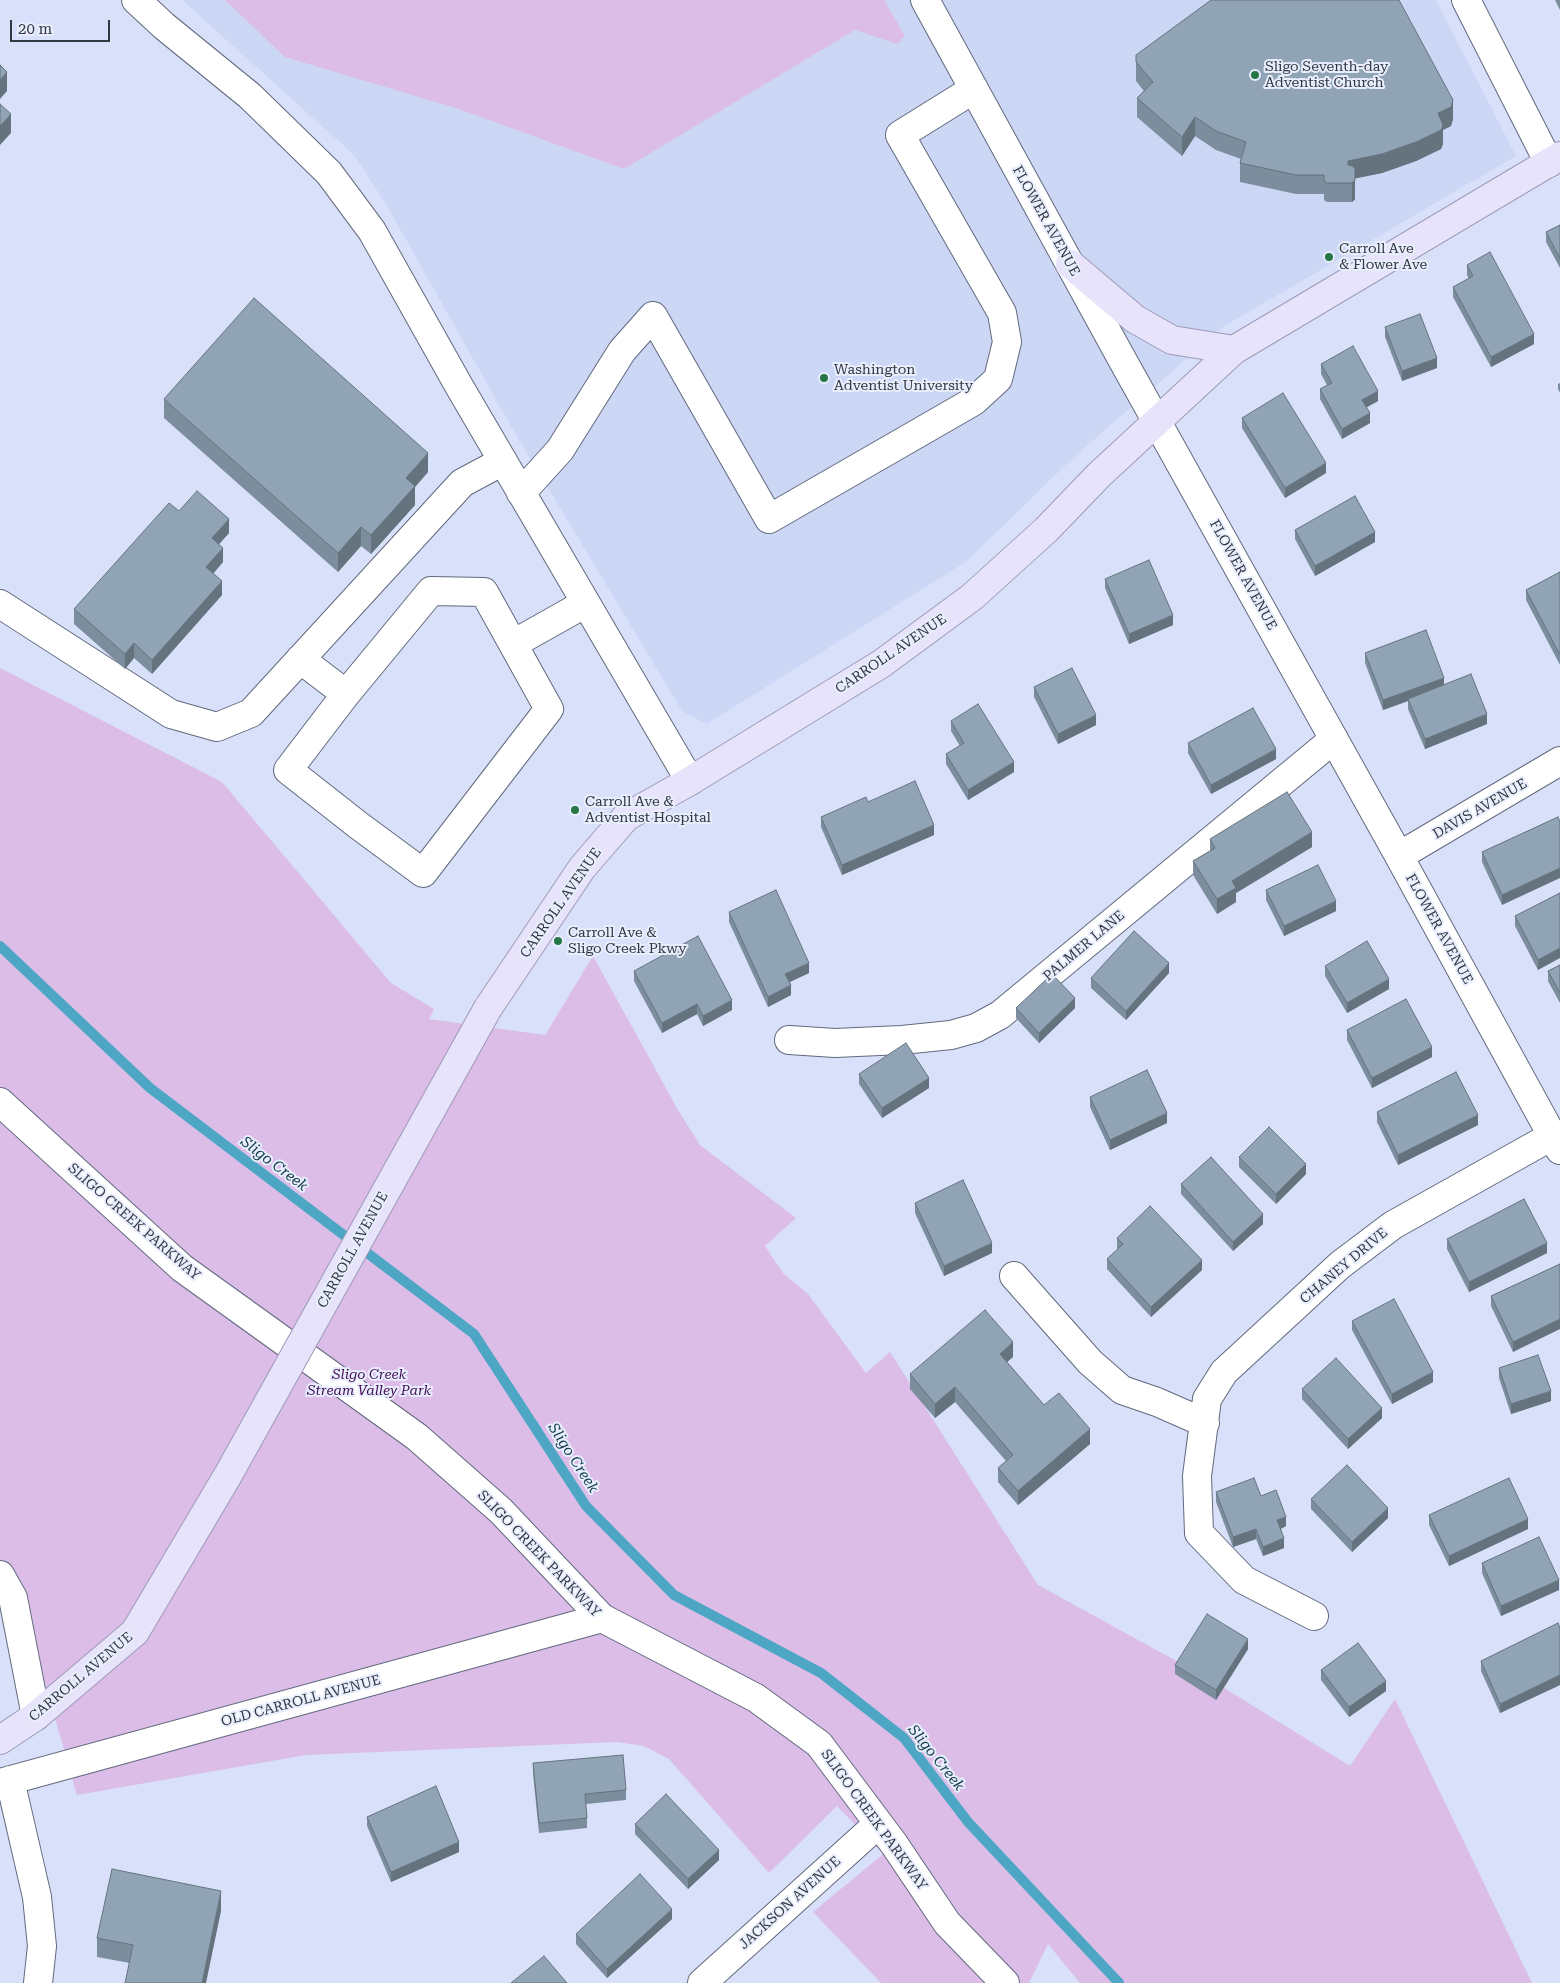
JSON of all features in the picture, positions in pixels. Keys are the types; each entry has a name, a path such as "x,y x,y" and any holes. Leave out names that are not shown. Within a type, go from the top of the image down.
{"main road":[{"name":"CARROLL AVENUE","path":"0,1740 36,1716 135,1632 228,1475 488,1008 582,868 626,817 690,781 881,664 972,597 1046,530 1099,476 1234,350 1555,159"},
{"path":"1070,264 1135,319 1172,340 1234,350"}],"street":[{"path":"136,0 164,26 250,96 329,173 372,230 459,386 690,781"},
{"name":"FLOWER AVENUE","path":"925,0 1556,1143"},
{"path":"1466,0 1555,159"},
{"path":"521,493 560,450 622,351 653,316 769,519 852,473 974,401 998,379 1007,342 1002,314 900,135 974,89"},
{"path":"0,604 171,714 217,726 251,713 462,483 503,461"},
{"path":"430,591 484,592 549,709 423,873 288,770 346,694 430,591"},
{"path":"513,644 586,603"},
{"path":"300,659 346,694"},
{"name":"PALMER LANE","path":"789,1040 835,1043 902,1040 952,1035 976,1028 1000,1015 1334,739"},
{"name":"DAVIS AVENUE","path":"1399,856 1560,761"},
{"name":"SLIGO CREEK PARKWAY","path":"0,1102 182,1268 418,1437 501,1511 602,1618 756,1698 819,1744 947,1923 1005,1983"},
{"name":"CHANEY DRIVE","path":"1314,1616 1244,1580 1199,1532 1197,1476 1207,1399 1224,1372 1340,1265 1393,1225 1556,1143"},
{"path":"1014,1276 1090,1362 1122,1390 1157,1402 1205,1423"},
{"path":"0,1575 14,1598 36,1716"},
{"name":"OLD CARROLL AVENUE","path":"5,1782 602,1618"},
{"path":"5,1782 37,1897 42,1946 38,1983"},
{"name":"JACKSON AVENUE","path":"702,1983 878,1824"}],"shaded area":[{"name":"Washington Adventist University","path":"182,0 1436,0 1516,156 1223,327 1074,457 967,561 707,724 682,711 512,428 386,204 354,155"}],"green space":[{"path":"225,0 884,0 905,36 897,44 855,30 624,169 456,108 285,57"},
{"name":"Sligo Creek Stream Valley Park","path":"0,668 222,782 391,983 434,1009 429,1019 545,1035 593,956 678,1110 700,1145 796,1218 765,1246 783,1273 808,1294 866,1373 890,1352 1038,1585 1213,1681 1350,1766 1395,1699 1532,1983 1080,1983 1048,1944 1029,1983 881,1983 813,1912 883,1854 837,1806 769,1873 669,1759 644,1746 617,1742 306,1755 77,1795 14,1575 0,1560"}],"building":[{"path":"1211,0 1399,0 1453,100 1451,107 1438,113 1443,125 1441,130 1416,142 1382,154 1348,161 1348,165 1353,166 1355,169 1355,180 1352,183 1327,183 1324,181 1324,175 1296,175 1240,163 1246,142 1216,131 1195,117 1182,137 1137,98 1153,82 1136,62 1136,55"},
{"path":"0,65 7,72 0,80"},
{"path":"0,104 11,114 0,126"},
{"path":"1560,225 1560,258 1546,232"},
{"path":"1490,252 1534,334 1491,357 1453,287 1473,276 1467,265"},
{"path":"254,298 428,453 406,478 415,486 371,535 361,527 338,553 164,399"},
{"path":"1420,314 1437,358 1402,371 1385,327"},
{"path":"1353,346 1378,391 1362,400 1370,413 1342,429 1320,389 1332,383 1321,364"},
{"path":"1283,393 1326,463 1285,488 1242,418"},
{"path":"197,491 229,519 212,538 223,548 206,567 222,581 152,660 134,643 125,654 74,609 169,503 179,511"},
{"path":"1355,496 1375,532 1315,566 1295,530"},
{"path":"1149,560 1173,615 1129,634 1105,579"},
{"path":"1560,572 1560,655 1526,590"},
{"path":"1426,630 1444,678 1383,700 1365,653"},
{"path":"1072,668 1096,715 1058,734 1034,687"},
{"path":"1471,674 1487,714 1425,739 1408,699"},
{"path":"978,704 1014,762 968,790 946,754 964,743 951,721"},
{"path":"1253,708 1276,749 1211,785 1188,743"},
{"path":"915,781 934,825 842,865 821,817 866,797 868,802"},
{"path":"1287,792 1312,832 1232,881 1236,888 1217,899 1193,861 1215,848 1210,839"},
{"path":"1558,817 1560,822 1560,868 1502,895 1482,852"},
{"path":"1318,865 1336,901 1284,926 1266,890"},
{"path":"776,890 809,963 785,974 791,985 768,997 729,912"},
{"path":"1560,893 1560,948 1538,960 1515,916"},
{"path":"1134,931 1169,963 1126,1011 1091,978"},
{"path":"698,936 732,1000 703,1016 697,1004 662,1023 634,971"},
{"path":"1367,941 1389,979 1347,1003 1325,966"},
{"path":"1560,965 1560,993 1548,971"},
{"path":"1052,974 1075,998 1039,1033 1016,1008"},
{"path":"1406,999 1432,1047 1372,1078 1347,1030"},
{"path":"906,1043 929,1078 882,1108 859,1074"},
{"path":"1147,1070 1167,1113 1110,1140 1090,1097"},
{"path":"1456,1072 1478,1115 1398,1155 1377,1112"},
{"path":"1269,1127 1306,1164 1276,1194 1239,1157"},
{"path":"1211,1157 1263,1214 1233,1242 1181,1184"},
{"path":"963,1180 992,1243 944,1266 915,1203"},
{"path":"1524,1199 1547,1243 1469,1282 1447,1239"},
{"path":"1150,1206 1202,1260 1151,1307 1107,1259 1123,1244 1117,1238"},
{"path":"1560,1264 1560,1319 1513,1342 1491,1296"},
{"path":"1394,1299 1433,1372 1392,1394 1352,1321"},
{"path":"985,1310 1013,1342 1000,1354 1044,1405 1059,1393 1090,1429 1018,1491 998,1468 1013,1455 955,1387 935,1404 910,1374"},
{"path":"1538,1355 1551,1391 1511,1404 1499,1368"},
{"path":"1336,1358 1382,1408 1348,1439 1302,1389"},
{"path":"1347,1465 1388,1508 1352,1542 1311,1499"},
{"path":"1254,1478 1261,1496 1276,1490 1286,1517 1277,1520 1284,1538 1263,1547 1256,1529 1233,1537 1216,1492"},
{"path":"1509,1478 1528,1519 1449,1556 1429,1515"},
{"path":"1539,1537 1559,1580 1501,1606 1482,1563"},
{"path":"1207,1614 1248,1639 1216,1690 1175,1665"},
{"path":"1558,1623 1560,1628 1560,1675 1500,1704 1481,1661"},
{"path":"1358,1643 1386,1681 1349,1707 1321,1670"},
{"path":"623,1755 626,1790 585,1794 587,1818 539,1823 533,1763"},
{"path":"436,1786 459,1842 391,1872 367,1817"},
{"path":"666,1794 719,1850 688,1879 635,1824"},
{"path":"112,1869 221,1891 202,1983 125,1983 133,1945 97,1938"},
{"path":"640,1874 672,1909 607,1969 576,1934"},
{"path":"544,1956 567,1983 511,1983"}],"waterway":[{"name":"Sligo Creek","path":"0,946 150,1088 474,1334 586,1506 674,1595 821,1673 904,1738 968,1822 1119,1983"}],"place":[{"name":"Sligo Seventh-day Adventist Church","path":"1255,75"},
{"name":"Carroll Ave & Flower Ave","path":"1329,257"},
{"name":"Washington Adventist University","path":"824,378"},
{"name":"Carroll Ave & Adventist Hospital","path":"575,810"},
{"name":"Carroll Ave & Sligo Creek Pkwy","path":"558,941"}]}
